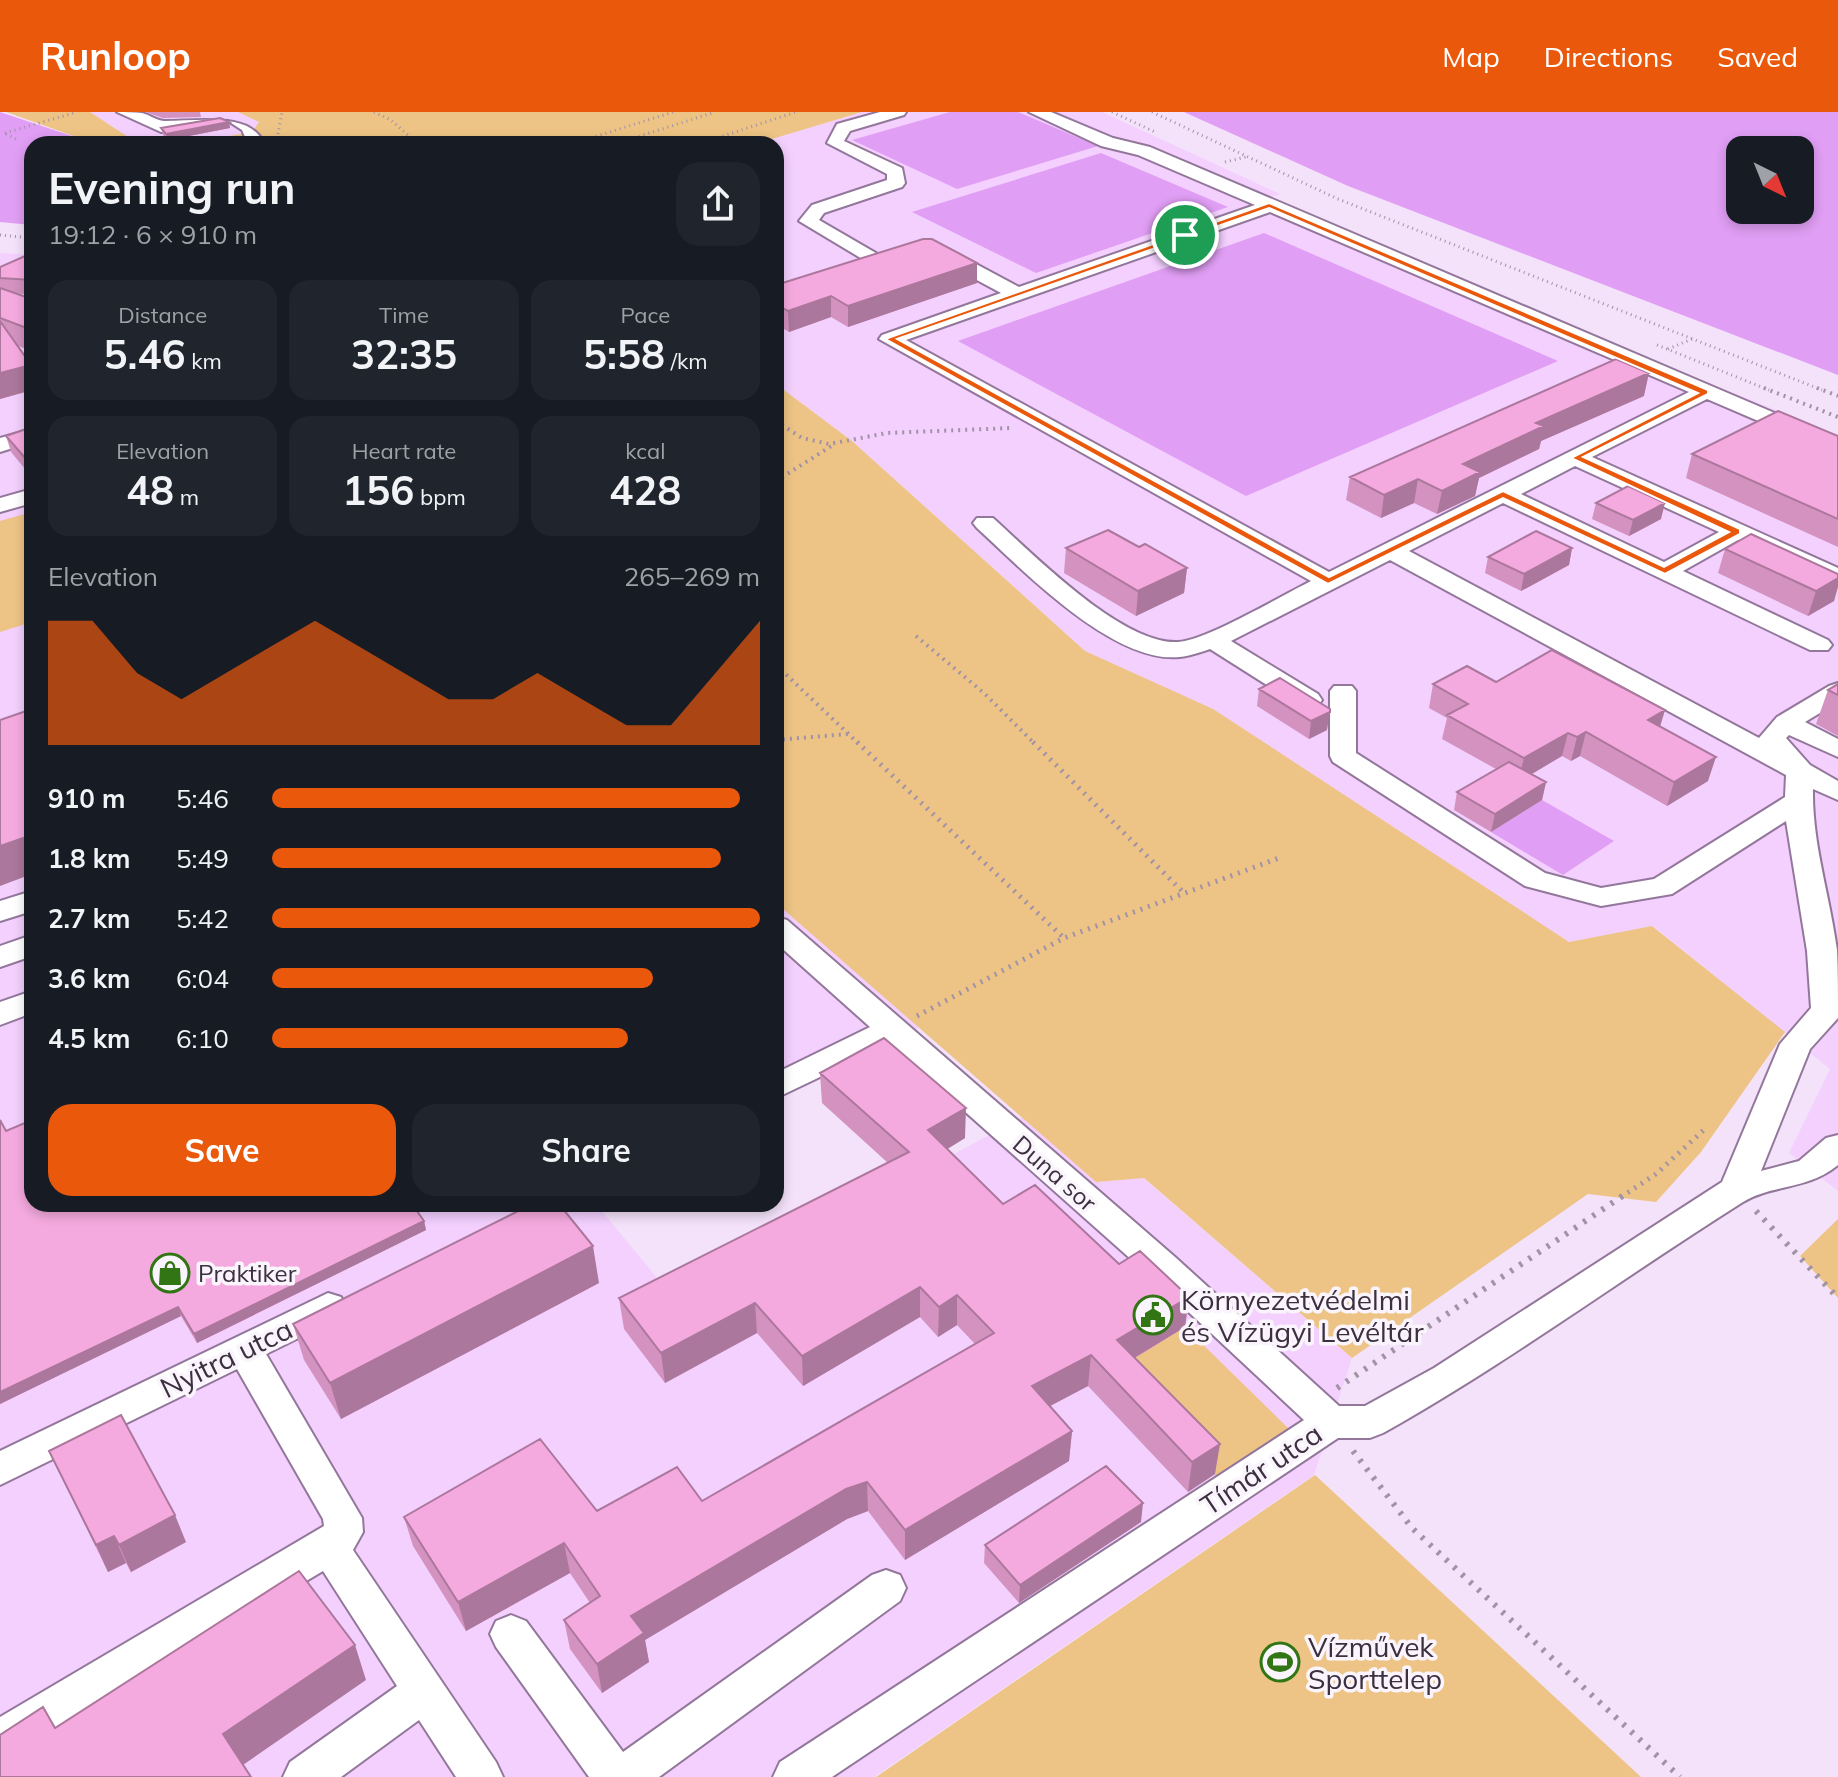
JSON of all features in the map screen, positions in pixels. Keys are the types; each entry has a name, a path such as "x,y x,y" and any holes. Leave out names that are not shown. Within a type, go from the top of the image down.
{"street":[{"path":"125,112 160,136 225,114 242,121 255,136"},
{"path":"846,269 881,258 808,221 818,209 896,183 896,172 835,143 843,128 898,112"},
{"path":"1037,112 1107,142 1144,151 1838,448"},
{"path":"1269,206 889,339 1328,581"},
{"path":"925,250 937,251 1017,294"},
{"path":"985,523 1075,602 1137,643 1179,650 1213,640 1705,392"},
{"path":"0,445 24,438"},
{"path":"1575,458 1838,577"},
{"path":"1503,494 1819,645"},
{"path":"0,505 24,498"},
{"path":"1665,571 1737,531"},
{"path":"1390,550 1838,792"},
{"path":"1213,640 1342,721"},
{"path":"1343,691 1343,756 1535,880 1601,897 1662,887 1797,802"},
{"path":"1736,1190 1796,1044 1827,1011 1828,976 1797,802 1800,771 1772,738 1786,723 1838,691"},
{"path":"1786,723 1838,749"},
{"path":"0,912 24,903"},
{"name":"Duna sor","path":"784,934 1163,1267 1322,1413"},
{"path":"0,957 24,948"},
{"path":"0,1014 24,1004"},
{"path":"784,1083 891,1030"},
{"name":"Tímár utca","path":"795,1777 1322,1413 1370,1422 1434,1386 1736,1190 1810,1170 1838,1147"},
{"name":"Nyitra utca","path":"0,1469 356,1294"},
{"path":"0,1740 344,1536 346,1523 244,1349"},
{"path":"329,1547 481,1777"},
{"path":"623,1777 886,1588"},
{"path":"511,1634 615,1777"},
{"path":"305,1777 424,1691"}],"path":[{"path":"16,139 5,133 77,112"},
{"path":"277,136 282,112"},
{"path":"374,112 391,120 409,136"},
{"path":"597,136 673,112"},
{"path":"640,136 715,112"},
{"path":"723,136 796,112"},
{"path":"1152,112 1338,199 1838,396"},
{"path":"1224,163 1247,156"},
{"path":"0,235 24,237"},
{"path":"1668,349 1693,339"},
{"path":"784,427 816,444 834,445 885,433 982,433 1042,423"},
{"path":"784,476 834,445"},
{"path":"916,636 985,694 1184,893"},
{"path":"784,673 1064,938"},
{"path":"784,739 848,734"},
{"path":"891,1030 1064,938 1279,858"},
{"path":"1680,1777 1412,1528 1322,1413 1656,1174 1706,1128"},
{"path":"1736,1190 1838,1298"}],"shaded area":[{"path":"0,112 72,136 24,136 24,224 0,222"},
{"path":"6,112 90,112 127,136 74,136"},
{"path":"90,112 238,112 260,122 252,132 229,136 127,136"},
{"path":"238,112 862,112 782,136 229,136 252,132 259,122"},
{"path":"862,112 1102,112 1280,194 1269,198 1512,304 1838,435 1838,1191 1789,1153 1830,1069 1653,926 1569,942 1213,710 1085,651 852,441 784,390 782,136"},
{"path":"950,112 1018,112 1098,146 957,189 852,140"},
{"path":"1184,112 1838,112 1838,375 1348,186"},
{"path":"1101,153 1228,207 1036,273 912,212"},
{"path":"1264,233 1558,361 1246,496 958,341"},
{"path":"0,253 24,254 24,1212 603,1212 672,1296 890,1188 1023,1117 1096,1182 1143,1178 1352,1358 1314,1475 874,1777 0,1777"},
{"path":"784,390 852,441 1085,651 1213,709 1569,942 1652,926 1785,1032 1701,1152 1656,1202 1588,1194 1352,1358 1144,1178 1096,1182 784,910"},
{"path":"24,514 24,624 0,632 0,521"},
{"path":"1542,800 1614,841 1563,875 1491,832"},
{"path":"784,910 920,1027 784,1095"},
{"path":"1838,1219 1838,1298 1800,1256"},
{"path":"1185,1327 1289,1429 1217,1477 1114,1370"},
{"name":"Vízművek Sporttelep","path":"1315,1475 1641,1777 876,1777"}],"building":[{"path":"220,118 229,122 166,134 161,128"},
{"path":"923,239 932,239 977,263 848,306 831,296 788,311 784,309 784,282"},
{"path":"24,256 24,280 0,278 0,267"},
{"path":"0,288 24,296 24,327 0,318"},
{"path":"0,321 24,355 24,367 0,373"},
{"path":"1616,359 1649,373 1536,423 1544,426 1463,464 1480,472 1442,491 1418,479 1384,495 1350,477"},
{"path":"1778,411 1838,436 1838,519 1692,454"},
{"path":"24,430 24,457 6,436"},
{"path":"1628,486 1665,503 1633,520 1596,503"},
{"path":"1108,530 1139,547 1145,544 1187,568 1138,591 1066,548"},
{"path":"1536,531 1572,548 1524,574 1488,557"},
{"path":"1751,534 1838,574 1838,578 1816,591 1725,549"},
{"path":"1552,650 1665,710 1648,720 1716,757 1674,782 1586,732 1577,737 1568,733 1524,758 1447,715 1468,704 1433,684 1467,666 1496,682"},
{"path":"1280,678 1330,709 1330,712 1311,721 1259,689"},
{"path":"1838,684 1838,695 1828,690"},
{"path":"24,712 24,838 0,846 0,720"},
{"path":"1509,762 1546,782 1495,814 1457,792"},
{"path":"884,1038 966,1108 928,1130 1003,1204 1035,1185 1119,1264 1140,1251 1189,1297 1117,1340 1220,1444 1192,1462 1091,1355 1032,1386 1072,1431 905,1530 867,1482 846,1489 631,1616 644,1633 597,1664 564,1620 600,1596 564,1543 458,1602 404,1517 540,1439 597,1511 677,1467 702,1501 994,1333 957,1295 939,1307 920,1287 802,1356 755,1303 661,1353 619,1298 909,1152 820,1073"},
{"name":"Praktiker","path":"0,1120 6,1131 24,1123 24,1212 418,1212 424,1221 194,1334 178,1307 0,1392"},
{"path":"516,1212 565,1212 593,1246 330,1383 293,1324"},
{"path":"121,1415 175,1515 119,1545 114,1536 96,1545 49,1451"},
{"path":"1106,1466 1143,1503 1020,1585 985,1545"},
{"path":"299,1571 355,1645 223,1734 251,1777 0,1777 0,1735 43,1707 55,1728"}],"place":[{"name":"Praktiker","path":"170,1273"},
{"name":"Környezetvédelmi és Vízügyi Levéltár","path":"1153,1315"},
{"name":"Vízművek Sporttelep","path":"1280,1662"}],"route":[{"path":"1269,206 1705,392 1575,458 1737,531 1665,571 1503,494 1328,581 889,339 1185,235 1269,206"}]}
